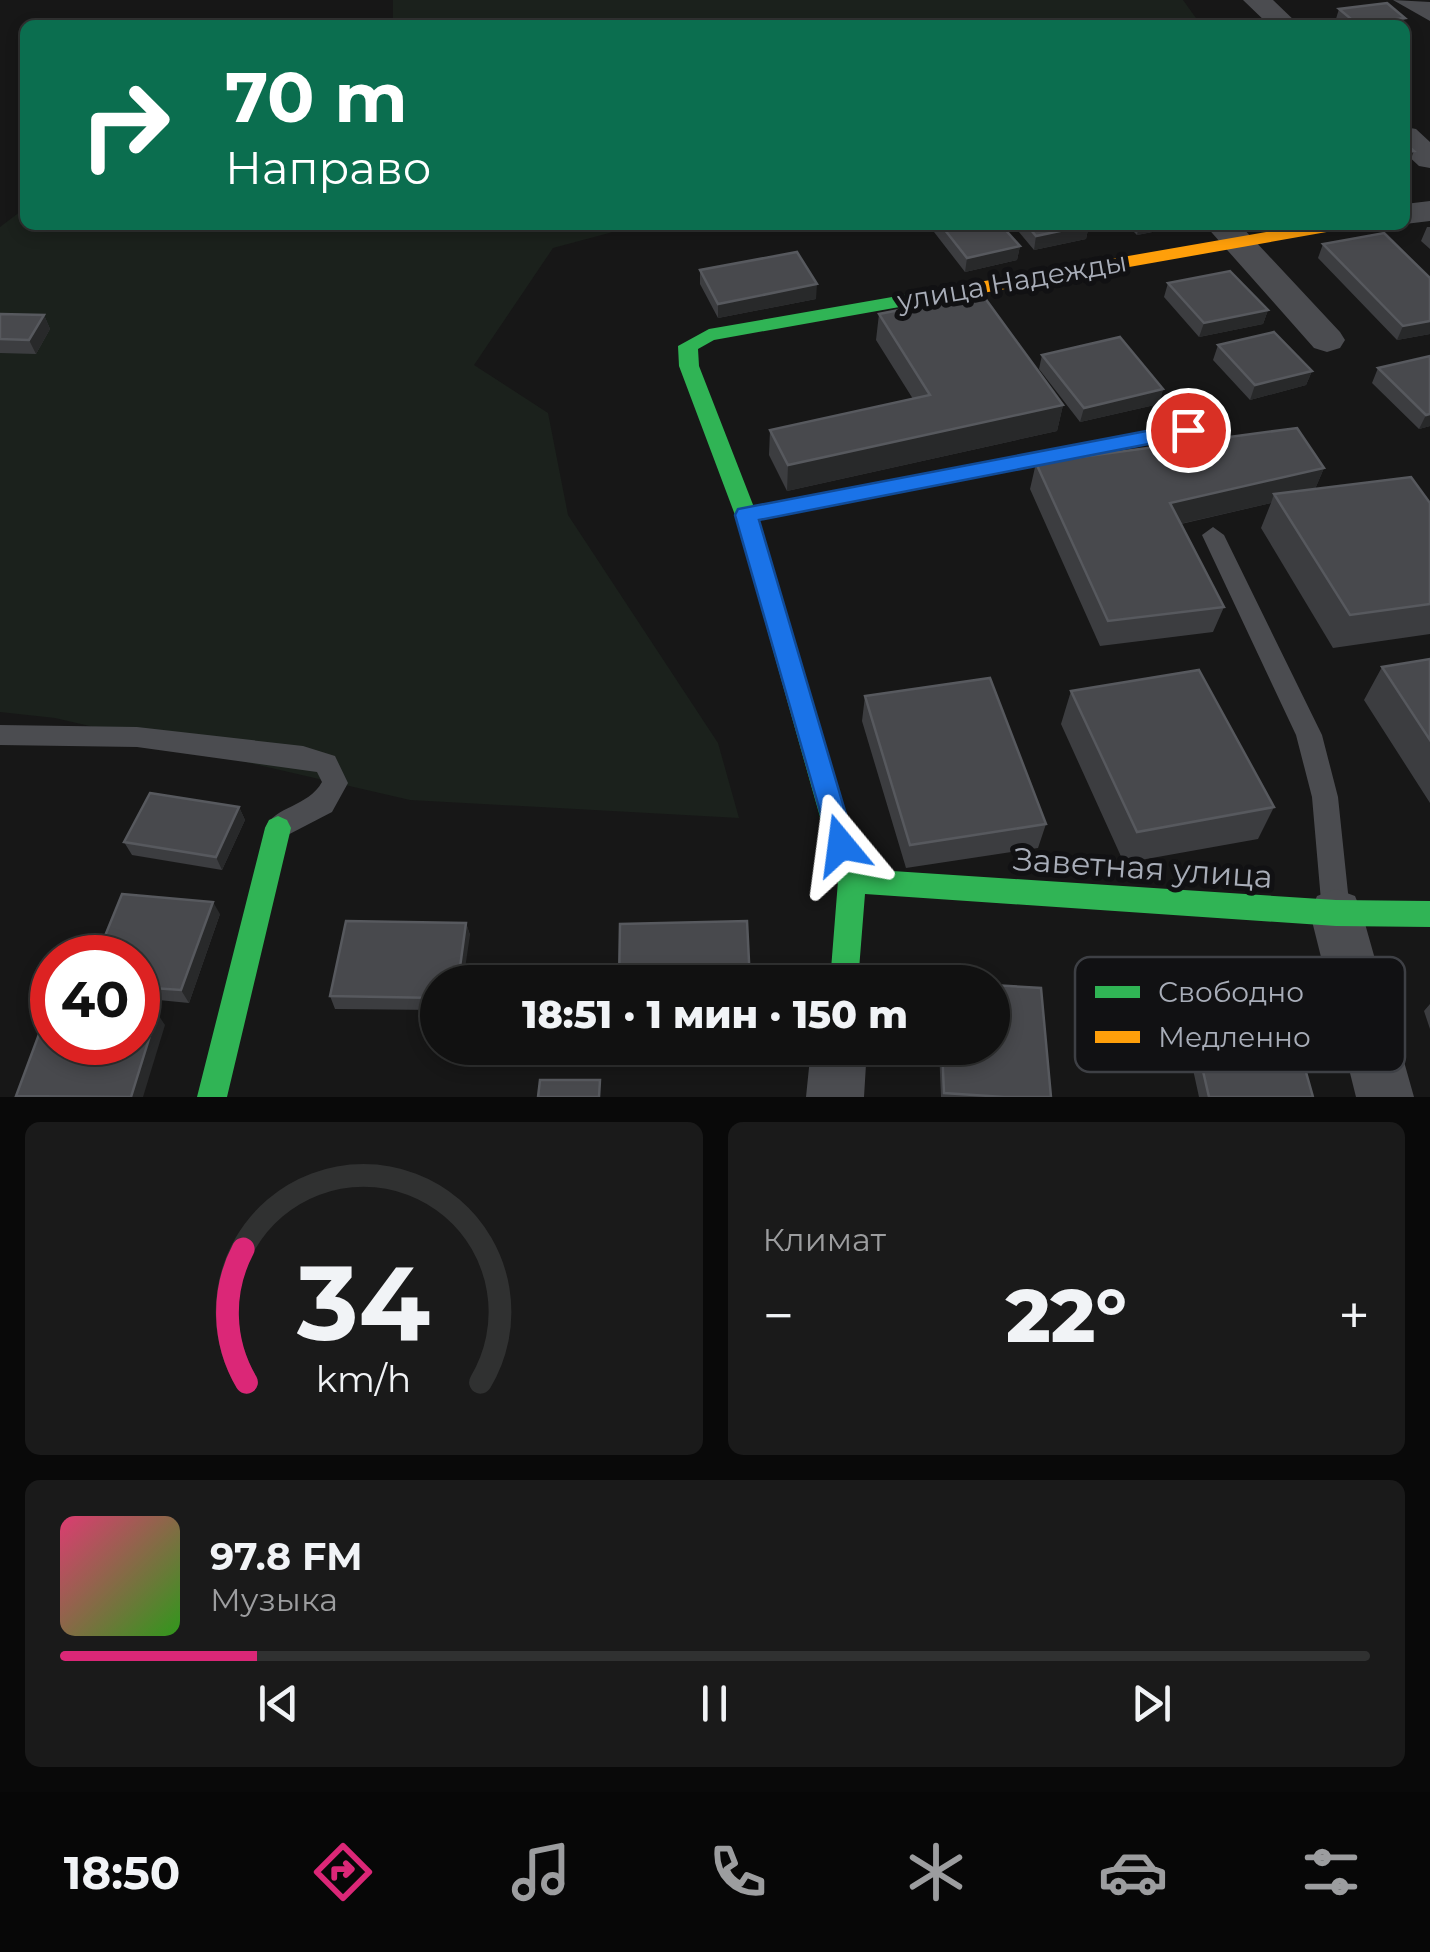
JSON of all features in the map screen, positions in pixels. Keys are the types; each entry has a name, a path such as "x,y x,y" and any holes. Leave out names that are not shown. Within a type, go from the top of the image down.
{"street":[{"path":"1258,0 1279,20"},
{"path":"1408,0 1430,13"},
{"path":"1410,141 1430,159"},
{"name":"улица Надежды","path":"746,515 689,366 688,346 710,335 1229,233 1270,230"},
{"path":"1229,233 1326,340"},
{"path":"746,515 852,882 845,965"},
{"path":"212,1097 278,828"},
{"name":"Заветная улица","path":"852,882 1336,913 1430,914"},
{"path":"1336,913 1348,957"},
{"path":"835,1097 838,1065"},
{"path":"1378,1072 1385,1097"}],"lane":[{"path":"746,515 1188,430"},
{"path":"1213,535 1309,735 1325,796 1336,913"},
{"path":"0,735 137,737 302,757 326,764 336,783 322,804 278,828"}],"shaded area":[{"path":"393,0 1183,0 1197,20 393,20"},
{"path":"20,212 20,230 620,230 553,248 474,365 548,413 568,515 718,743 739,818 410,800 55,718 0,712 0,227"}],"building":[{"path":"1387,3 1405,18 1352,20 1339,9"},
{"path":"945,230 1006,230 1020,246 967,258"},
{"path":"1031,230 1064,230 1036,236"},
{"path":"1384,233 1430,278 1430,321 1403,326 1323,244"},
{"path":"797,252 817,284 718,304 700,270"},
{"path":"1230,271 1268,310 1204,323 1168,283"},
{"path":"982,294 1063,405 788,465 770,430 930,395 879,314"},
{"path":"0,314 44,315 29,340 0,339"},
{"path":"1274,332 1312,371 1255,385 1218,345"},
{"path":"1120,337 1163,389 1084,408 1042,355"},
{"path":"1430,356 1430,414 1426,415 1378,368"},
{"path":"1297,428 1324,468 1170,503 1224,607 1108,621 1036,463"},
{"path":"1411,477 1430,503 1430,604 1350,615 1274,494"},
{"path":"1430,659 1430,740 1382,667"},
{"path":"1199,670 1274,807 1137,832 1071,691"},
{"path":"990,678 1046,824 910,845 865,696"},
{"path":"150,793 239,807 216,857 124,842"},
{"path":"122,894 213,902 181,990 160,989 160,935 105,935"},
{"path":"346,921 466,923 460,965 420,965 420,998 330,996"},
{"path":"747,921 749,965 619,965 620,924"},
{"path":"1010,986 1041,988 1051,1097 944,1093 943,1065 1010,1065"},
{"path":"30,1058 30,1065 141,1065 131,1097 16,1096"},
{"path":"1203,1072 1306,1072 1313,1097 1209,1097"},
{"path":"540,1080 600,1080 599,1097 538,1097"}],"traffic: fast":[{"path":"845,965 852,881 746,515 689,366 688,346 709,335 915,299"},
{"path":"212,1097 278,828"},
{"path":"852,881 1336,913 1430,914"}],"traffic: slow":[{"path":"915,299 1309,230"}],"route":[{"path":"841,845 746,515 1188,430"}]}
